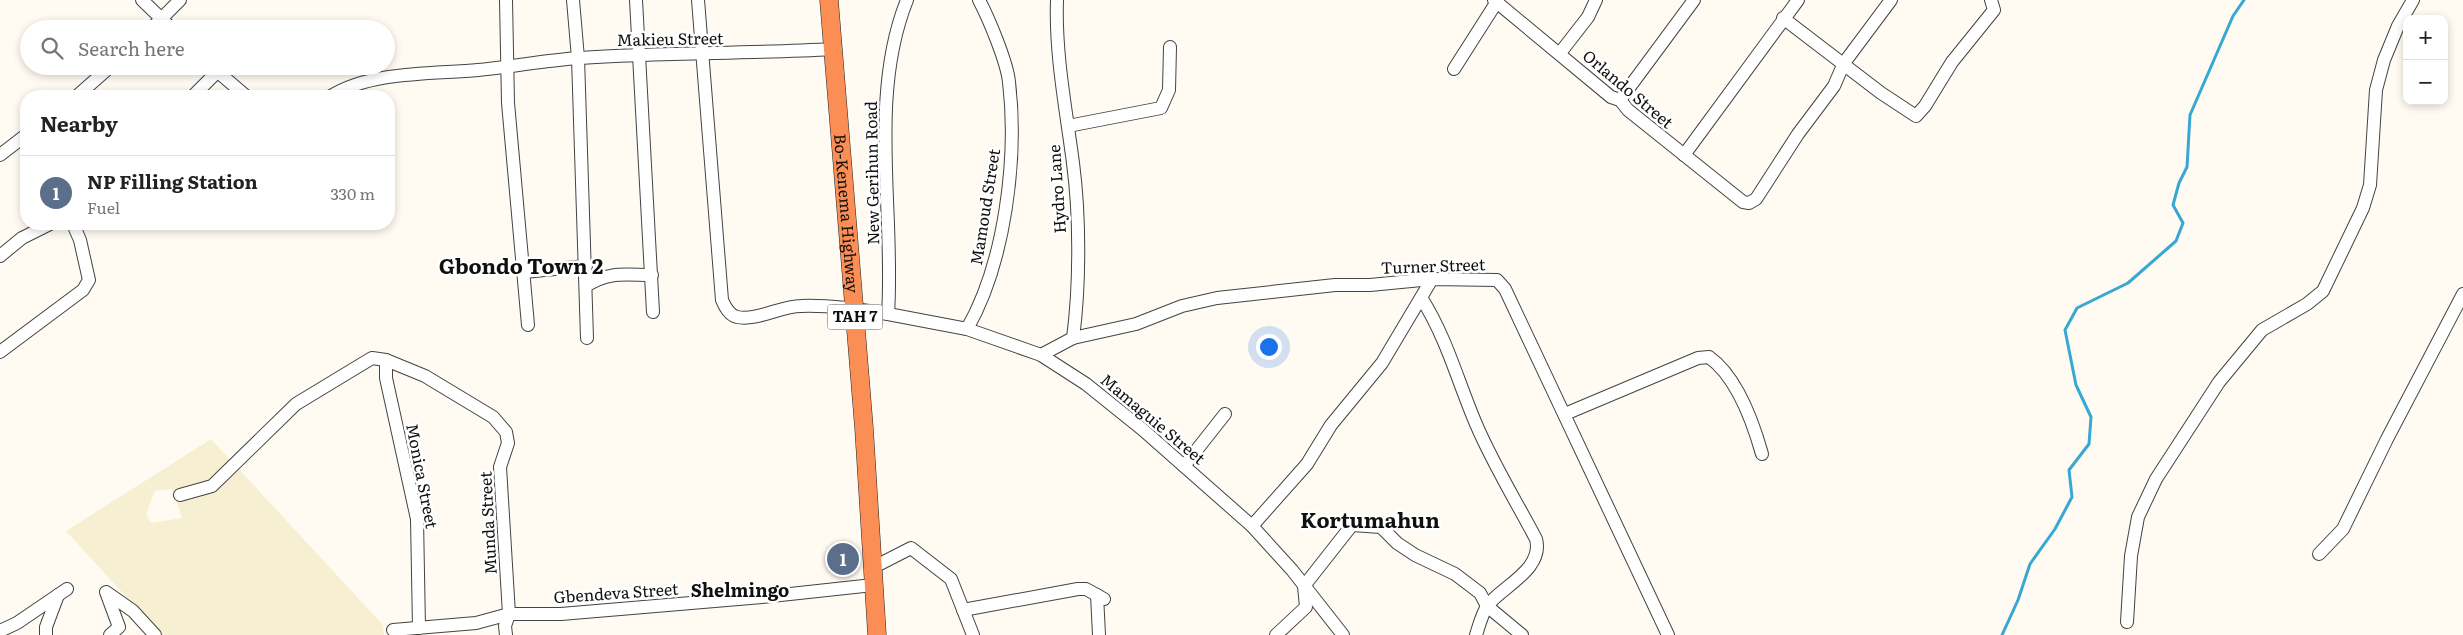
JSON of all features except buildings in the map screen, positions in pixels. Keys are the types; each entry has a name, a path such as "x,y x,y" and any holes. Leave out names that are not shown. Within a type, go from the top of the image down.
{"highway":[{"name":"Bo-Kenema Highway","path":"829,0 854,308 876,635"}],"street":[{"path":"142,0 162,18 180,0"},
{"path":"506,0 508,103 528,325"},
{"path":"573,0 578,58 587,338"},
{"path":"636,0 653,312"},
{"path":"698,0 717,258 722,300 727,311 736,317 768,314 798,306 854,308 888,314"},
{"name":"New Gerihun Road","path":"888,314 890,283 886,106 892,53 907,0"},
{"name":"Mamoud Street","path":"967,329 977,311 996,258 1010,174 1012,143 1009,80 987,16 979,0"},
{"name":"Hydro Lane","path":"1057,0 1063,93 1073,165 1077,227 1078,300 1073,338"},
{"path":"1560,53 1588,17 1596,0"},
{"path":"1620,100 1694,0"},
{"path":"1684,155 1798,0"},
{"path":"1844,63 1891,0"},
{"path":"1783,18 1882,93 1916,116 1925,106 1952,62 1994,10 1990,0"},
{"path":"2127,622 2131,556 2138,517 2156,479 2219,382 2262,330 2307,304 2323,291 2346,239 2363,208 2370,185 2376,90 2384,60 2398,26 2413,0"},
{"path":"1454,70 1496,1"},
{"name":"Orlando Street","path":"1496,1 1612,96 1620,100 1628,110 1743,202 1748,204 1756,199 1798,134 1834,86 1844,63"},
{"path":"1068,126 1162,108 1169,90 1170,47"},
{"name":"Makieu Street","path":"342,90 370,80 508,67 578,58 832,49"},
{"path":"84,90 100,75"},
{"path":"198,90 209,75"},
{"path":"221,75 239,90"},
{"path":"0,155 20,140"},
{"path":"0,256 22,238 38,230"},
{"path":"0,352 83,290 89,280 80,240 76,230"},
{"path":"524,272 586,266"},
{"path":"586,286 600,277 616,274 652,275"},
{"path":"1252,526 1307,464 1331,426 1382,363 1422,299 1432,279"},
{"name":"Turner Street","path":"1073,338 1136,324 1182,306 1217,298 1335,285 1370,285 1432,279 1497,280 1505,289 1668,635"},
{"path":"2319,554 2343,529 2387,439 2463,294"},
{"path":"1422,299 1436,320 1450,352 1476,424 1536,539 1538,548 1521,576 1487,606 1476,635"},
{"name":"Mamaguie Street","path":"888,314 967,329 1041,355 1086,384 1252,526 1343,635"},
{"path":"1041,355 1073,338"},
{"path":"1565,414 1698,358 1709,357 1718,364 1752,419 1762,454"},
{"path":"180,495 212,486 296,404 372,358 386,360"},
{"name":"Munda Street","path":"386,360 425,376 493,417 506,432 508,443 500,467 509,614 505,626 506,635"},
{"name":"Monica Street","path":"386,360 386,378 417,518 419,628"},
{"path":"1184,466 1225,414"},
{"path":"1276,635 1306,607 1304,586 1352,525 1361,525 1381,527 1397,543 1415,555 1455,574 1480,593 1487,606 1522,635"},
{"path":"872,577 911,548 951,579 973,635"},
{"name":"Gbendeva Street","path":"392,630 476,623 509,614 561,614 762,597 872,577"},
{"path":"963,610 1086,589 1100,597 1099,635"},
{"path":"0,631 17,623 62,592 46,627 46,635"},
{"path":"110,635 119,627 106,592 133,611 154,635"}],"shaded area":[{"path":"211,439 383,625 384,635 161,635 66,531","holes":["172,489 182,518 151,523 146,514 155,491"]}],"waterway":[{"path":"2002,635 2018,600 2030,564 2055,529 2072,497 2069,470 2089,444 2091,417 2076,385 2065,330 2077,308 2128,283 2176,241 2183,223 2173,205 2179,183 2187,167 2190,115 2233,16 2244,0"}],"place":[{"name":"NP Filling Station","path":"843,559"}],"district":[{"name":"Gbondo Town 2","path":"521,267"},
{"name":"Kortumahun","path":"1370,521"},
{"name":"Shelmingo","path":"740,591"}]}
